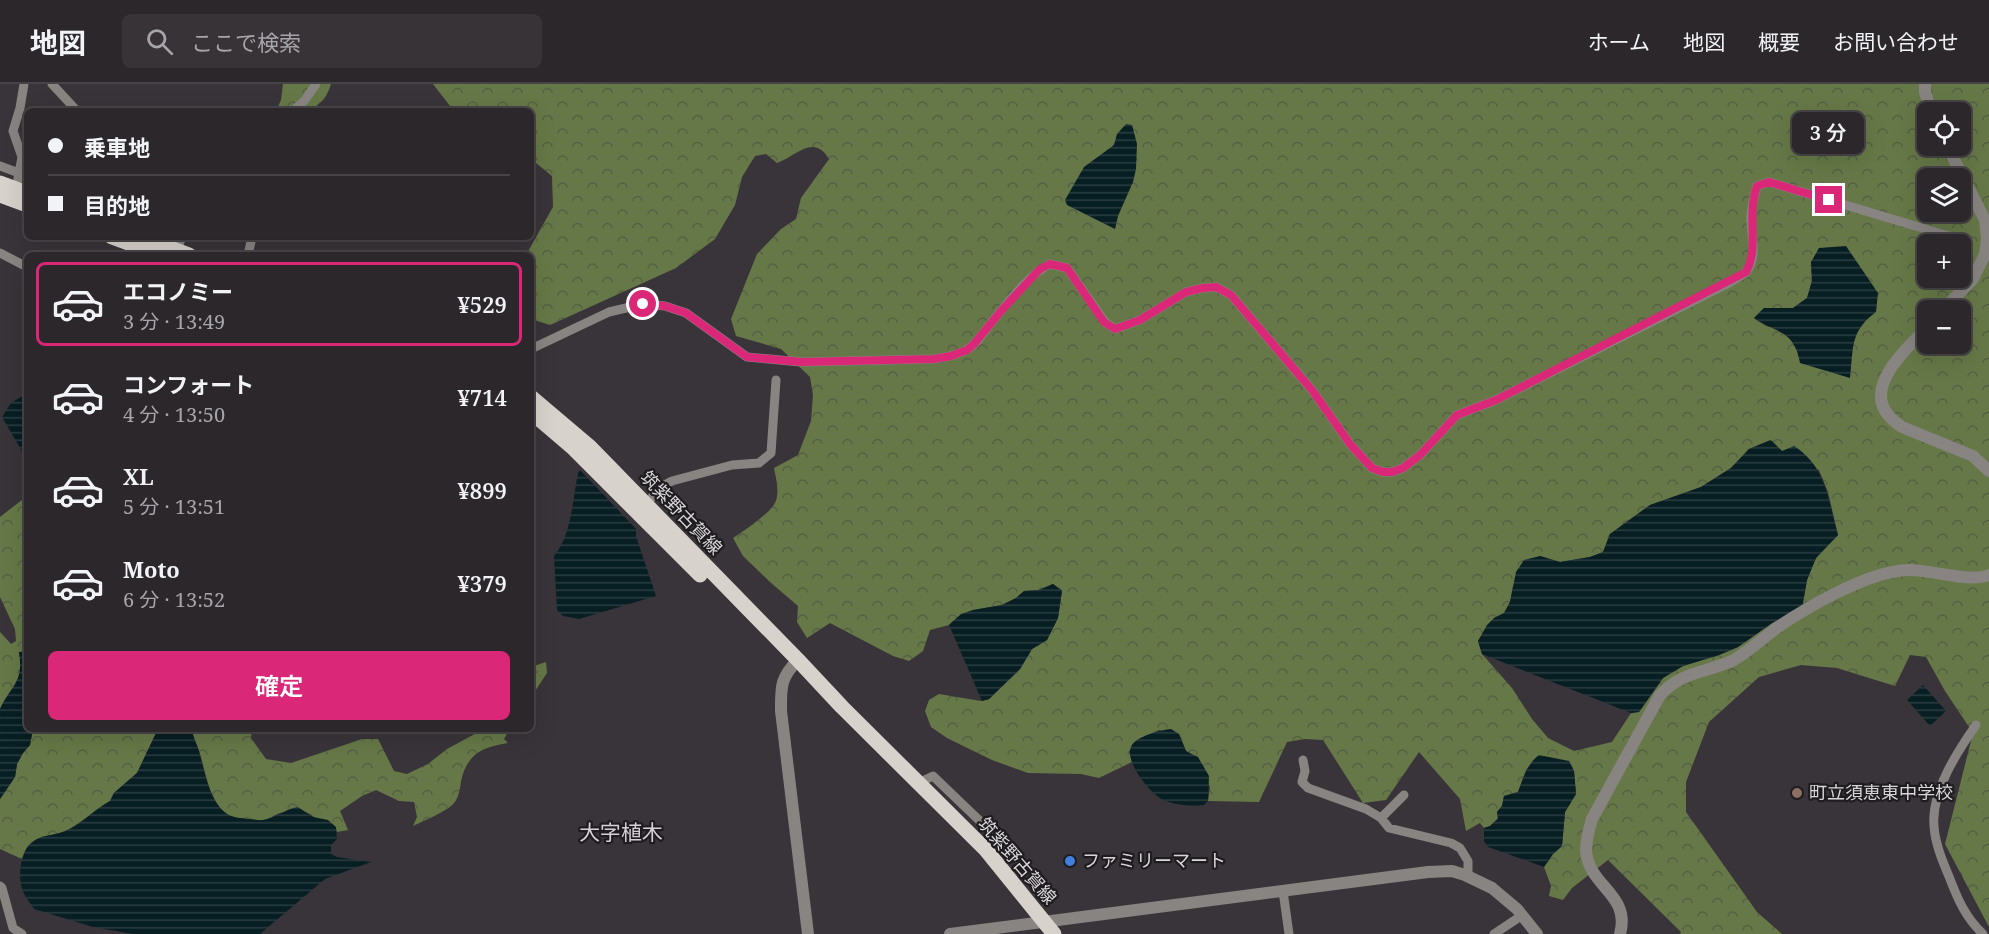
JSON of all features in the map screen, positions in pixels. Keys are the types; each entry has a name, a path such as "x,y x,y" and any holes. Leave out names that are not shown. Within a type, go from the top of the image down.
{"main road":[{"path":"0,183 22,191"},
{"path":"0,195 24,205"},
{"path":"127,240 176,250"},
{"path":"149,240 176,250"},
{"name":"筑紫野古賀線","path":"534,400 590,447 842,707 986,850 1049,928"},
{"name":"筑紫野古賀線","path":"534,415 572,447 774,650 798,660"}],"street":[{"path":"22,191 22,158 13,130 24,84"},
{"path":"52,84 74,108"},
{"path":"296,108 316,84"},
{"path":"1925,84 1928,102"},
{"path":"1952,156 1985,220 1987,239 1985,254 1973,279 1953,300"},
{"path":"0,166 23,173"},
{"path":"534,348 609,312 643,304 665,306 686,313 747,357 801,362 934,359 967,350 1040,269 1050,264 1067,268 1104,322 1115,329 1140,320 1186,292 1216,287 1231,295 1312,390 1350,444 1372,468 1392,472 1403,468 1420,455 1462,412 1496,400 1746,272 1751,263 1753,250 1751,218 1753,197 1757,186 1769,182 1962,240 1973,279"},
{"path":"0,253 24,265"},
{"path":"1917,339 1889,369 1883,380 1882,404 1893,421 1902,427 1973,456 1989,471"},
{"path":"646,504 661,487 672,481 732,465 759,463 771,453 776,380"},
{"path":"1620,934 1623,918 1621,909 1612,893 1600,883 1594,874 1586,853 1588,831 1592,819 1654,705 1670,685 1692,673 1721,666 1734,660 1807,609 1880,575 1912,569 1965,576 1989,575"},
{"path":"798,660 786,672 781,688 781,711 808,934"},
{"path":"1976,725 1937,795 1934,828 1939,853 1961,906 1983,934"},
{"path":"1303,760 1305,771 1302,782 1308,788 1366,809 1381,818 1389,828 1451,843 1461,848 1468,861 1468,876"},
{"path":"918,783 933,776 1027,869"},
{"path":"1381,818 1404,795"},
{"path":"950,934 1049,928 1283,891 1428,872 1452,871 1492,888 1512,904 1537,934"},
{"path":"0,886 10,909 14,928 22,934"},
{"path":"1283,891 1288,934"},
{"path":"1494,934 1521,916"}],"green space":[{"path":"283,84 331,84 322,101 312,108 277,108"},
{"path":"433,84 1989,84 1989,927 1945,844 1973,733 1926,657 1910,655 1895,686 1837,668 1801,665 1759,677 1709,722 1686,782 1686,812 1757,912 1782,934 1680,934 1681,932 1608,860 1572,888 1563,900 1549,896 1551,886 1544,867 1562,846 1565,812 1576,794 1574,771 1569,761 1531,764 1526,770 1518,792 1504,796 1502,806 1497,812 1498,818 1490,826 1484,828 1480,823 1466,831 1460,799 1419,752 1386,800 1363,803 1323,740 1305,739 1287,742 1259,802 1208,801 1210,787 1192,755 1186,751 1179,734 1159,730 1137,740 1129,752 1132,762 1099,778 1081,774 1028,773 992,760 947,738 931,727 925,711 929,700 939,694 981,701 989,699 1020,669 1032,649 1047,640 1058,618 1062,590 1053,584 1039,590 1024,591 1002,605 973,610 949,625 930,630 923,651 909,661 893,656 830,623 807,638 797,622 798,606 743,556 733,538 762,517 775,503 777,481 774,468 798,455 811,421 813,395 810,377 781,349 736,336 731,319 757,254 781,229 796,219 801,198 829,159 823,151 811,147 777,163 766,154 755,156 742,177 735,205 715,239 676,268 550,325 534,320 534,252 528,252 553,207 552,176 534,161 534,108 452,108","holes":["1811,262 1876,311 1859,330 1854,341 1852,355 1797,350 1790,339 1778,329 1766,326 1754,318 1764,308 1793,308 1807,298 1812,281","1770,440 1782,451 1819,470 1828,492 1838,535 1816,558 1807,580 1802,608 1772,623 1738,647 1683,666 1663,678 1639,712 1631,713 1612,742 1574,751 1548,738 1532,719 1512,688 1482,654 1478,641 1494,618 1504,613 1510,602 1513,586 1540,556 1560,562 1590,557 1603,552 1610,534 1650,505 1701,487 1731,468 1749,449"]},
{"path":"24,498 24,652 19,652 20,670 16,683 0,709 0,632 11,644 16,641 15,629 0,597 0,517"},
{"path":"546,662 547,673 534,692 534,666"},
{"path":"32,732 157,732 137,773 114,793 110,801 71,828 35,840 28,846 22,859 0,849 0,799 15,777 17,764 30,745"},
{"path":"193,732 252,732 251,738 266,759 291,763 362,739 378,739 394,771 407,774 428,764 447,749 478,732 508,732 504,739 508,743 483,750 472,758 467,764 454,803 435,816 413,826 417,817 414,802 399,801 376,790 362,796 340,811 348,830 337,832 332,824 309,813 282,813 259,820 230,816 216,801 208,785"}],"water":[{"path":"1126,124 1132,125 1137,144 1136,169 1115,229 1067,205 1065,200 1084,167 1114,145 1117,134"},
{"path":"1846,246 1878,293 1876,312 1861,326 1854,341 1850,378 1800,363 1794,344 1789,338 1754,318 1764,308 1793,308 1807,298 1812,281 1811,262 1819,248"},
{"path":"24,395 24,455 2,417 11,403"},
{"path":"1771,440 1782,451 1794,446 1813,464 1825,486 1838,535 1816,558 1807,580 1802,608 1772,623 1738,647 1683,666 1663,678 1639,712 1631,713 1482,654 1478,641 1487,625 1504,613 1510,602 1516,572 1524,560 1540,556 1560,562 1590,557 1603,552 1610,534 1650,505 1701,487 1731,468 1749,449"},
{"path":"579,469 636,529 636,536 656,596 579,619 563,616 557,610 554,556 565,537"},
{"path":"1053,584 1062,591 1058,618 1047,640 1032,649 1020,669 989,699 982,701 949,625 961,614 1002,605 1024,591 1039,590"},
{"path":"24,651 24,732 32,732 30,745 17,764 15,777 0,799 0,709 18,677 19,652"},
{"path":"1923,685 1946,711 1930,726 1907,700"},
{"path":"1171,729 1179,734 1186,751 1198,757 1209,776 1208,801 1204,805 1181,805 1160,798 1146,785 1131,760 1130,752 1135,742 1150,734"},
{"path":"157,732 192,732 212,795 227,814 238,818 261,820 298,807 313,817 328,820 336,827 337,839 331,845 331,854 371,862 325,879 260,934 133,934 93,927 34,909 23,891 20,878 22,859 28,847 40,838 74,827 110,801 114,793 137,773"},
{"path":"1539,755 1569,761 1574,771 1576,794 1565,812 1562,846 1544,867 1488,847 1484,841 1484,828 1498,819 1497,812 1502,806 1504,796 1518,792 1528,767"}],"place":[{"name":"町立須恵東中学校","path":"1797,793"},
{"name":"ファミリーマート","path":"1070,861"}],"district":[{"name":"大字植木","path":"621,833"}],"route":[{"path":"643,304 665,306 686,313 747,357 801,362 896,361 934,359 967,350 1040,269 1050,264 1067,268 1104,322 1115,329 1140,320 1186,292 1216,287 1231,295 1312,390 1350,444 1372,468 1392,472 1403,468 1420,455 1462,412 1496,400 1746,272 1751,263 1753,250 1751,218 1753,197 1757,186 1769,182 1829,200"}]}
